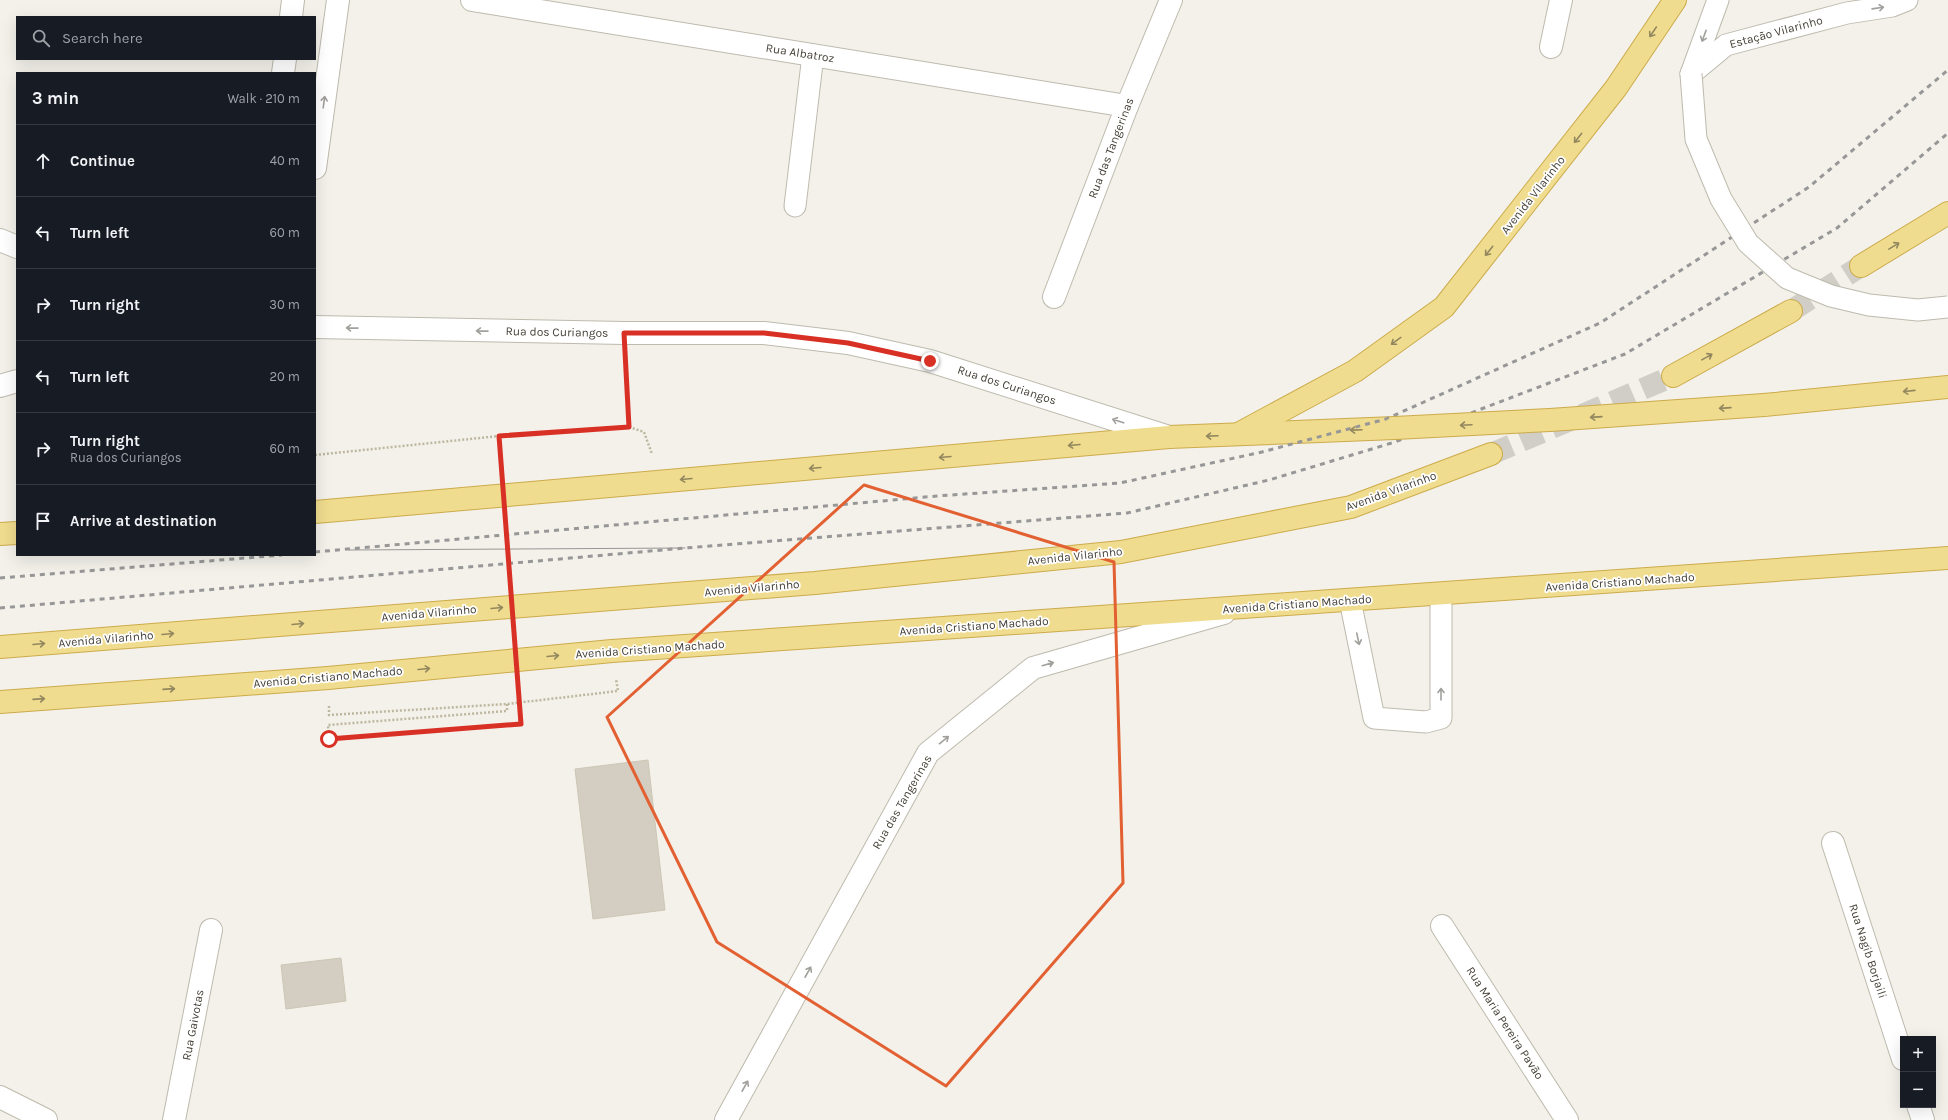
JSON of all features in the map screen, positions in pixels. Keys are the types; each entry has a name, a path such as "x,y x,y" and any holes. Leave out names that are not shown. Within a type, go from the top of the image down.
{"highway":[{"name":"Avenida Vilarinho","path":"1238,435 1356,371 1444,307 1616,88 1675,0"},
{"path":"1861,266 1948,213"},
{"path":"1673,376 1791,311"},
{"path":"316,512 1169,437 1550,420 1764,405 1948,387"},
{"name":"Avenida Vilarinho","path":"0,647 815,583 1121,552 1351,507 1491,454"},
{"path":"0,534 16,533"},
{"name":"Avenida Cristiano Machado","path":"0,702 328,678 612,651 1948,558"}],"street":[{"path":"291,16 293,0"},
{"path":"316,161 338,0"},
{"name":"Rua Albatroz","path":"472,0 1128,106"},
{"name":"Rua das Tangerinas","path":"1054,297 1171,0"},
{"path":"1551,47 1561,0"},
{"path":"283,72 285,60"},
{"path":"0,240 16,247"},
{"name":"Rua dos Curiangos","path":"316,328 624,333 764,333 848,343 930,361 1169,437"},
{"path":"0,386 16,381"},
{"name":"Rua das Tangerinas","path":"726,1120 928,754 1033,668 1246,607"},
{"name":"Rua Nagib Borjaili","path":"1833,843 1900,1050"},
{"name":"Rua Maria Pereira Pavão","path":"1442,926 1567,1120"},
{"name":"Rua Gaivotas","path":"174,1120 211,930"},
{"path":"0,1097 46,1120"},
{"path":"1919,1108 1923,1120"}],"lane":[{"path":"1718,0 1691,74 1696,139 1721,200 1748,243 1787,278 1831,296 1869,305 1918,310 1948,306"},
{"name":"Estação Vilarinho","path":"1691,74 1726,45 1841,6 1892,6 1907,0"},
{"path":"794,206 813,55"},
{"path":"1350,600 1374,718 1426,722 1441,718 1441,594"}],"path":[{"path":"624,333 629,427"},
{"path":"316,455 499,436 629,427 644,432 661,482"},
{"path":"499,436 521,724 329,739 328,726 507,712 507,704"},
{"path":"328,678 329,716 507,704 618,691 612,651"}],"highlighted area":[{"path":"864,485 1114,562 1123,883 946,1086 717,942 607,717"}],"building":[{"path":"648,760 665,910 593,919 575,769"},
{"path":"341,958 346,1001 286,1009 281,965"}],"tunnel":[{"path":"1791,311 1861,266"},
{"path":"1491,454 1673,376"}],"tram line":[{"path":"349,550 685,548"}],"railway":[{"path":"316,552 937,496 1120,483 1262,452 1386,419 1600,323 1809,187 1948,70"},
{"path":"0,608 685,548 1127,513 1269,480 1395,442 1625,354 1837,228 1948,133"},
{"path":"0,578 270,556"}],"route":[{"path":"329,739 521,724 499,436 629,427 624,333 764,333 848,343 930,361"}]}
